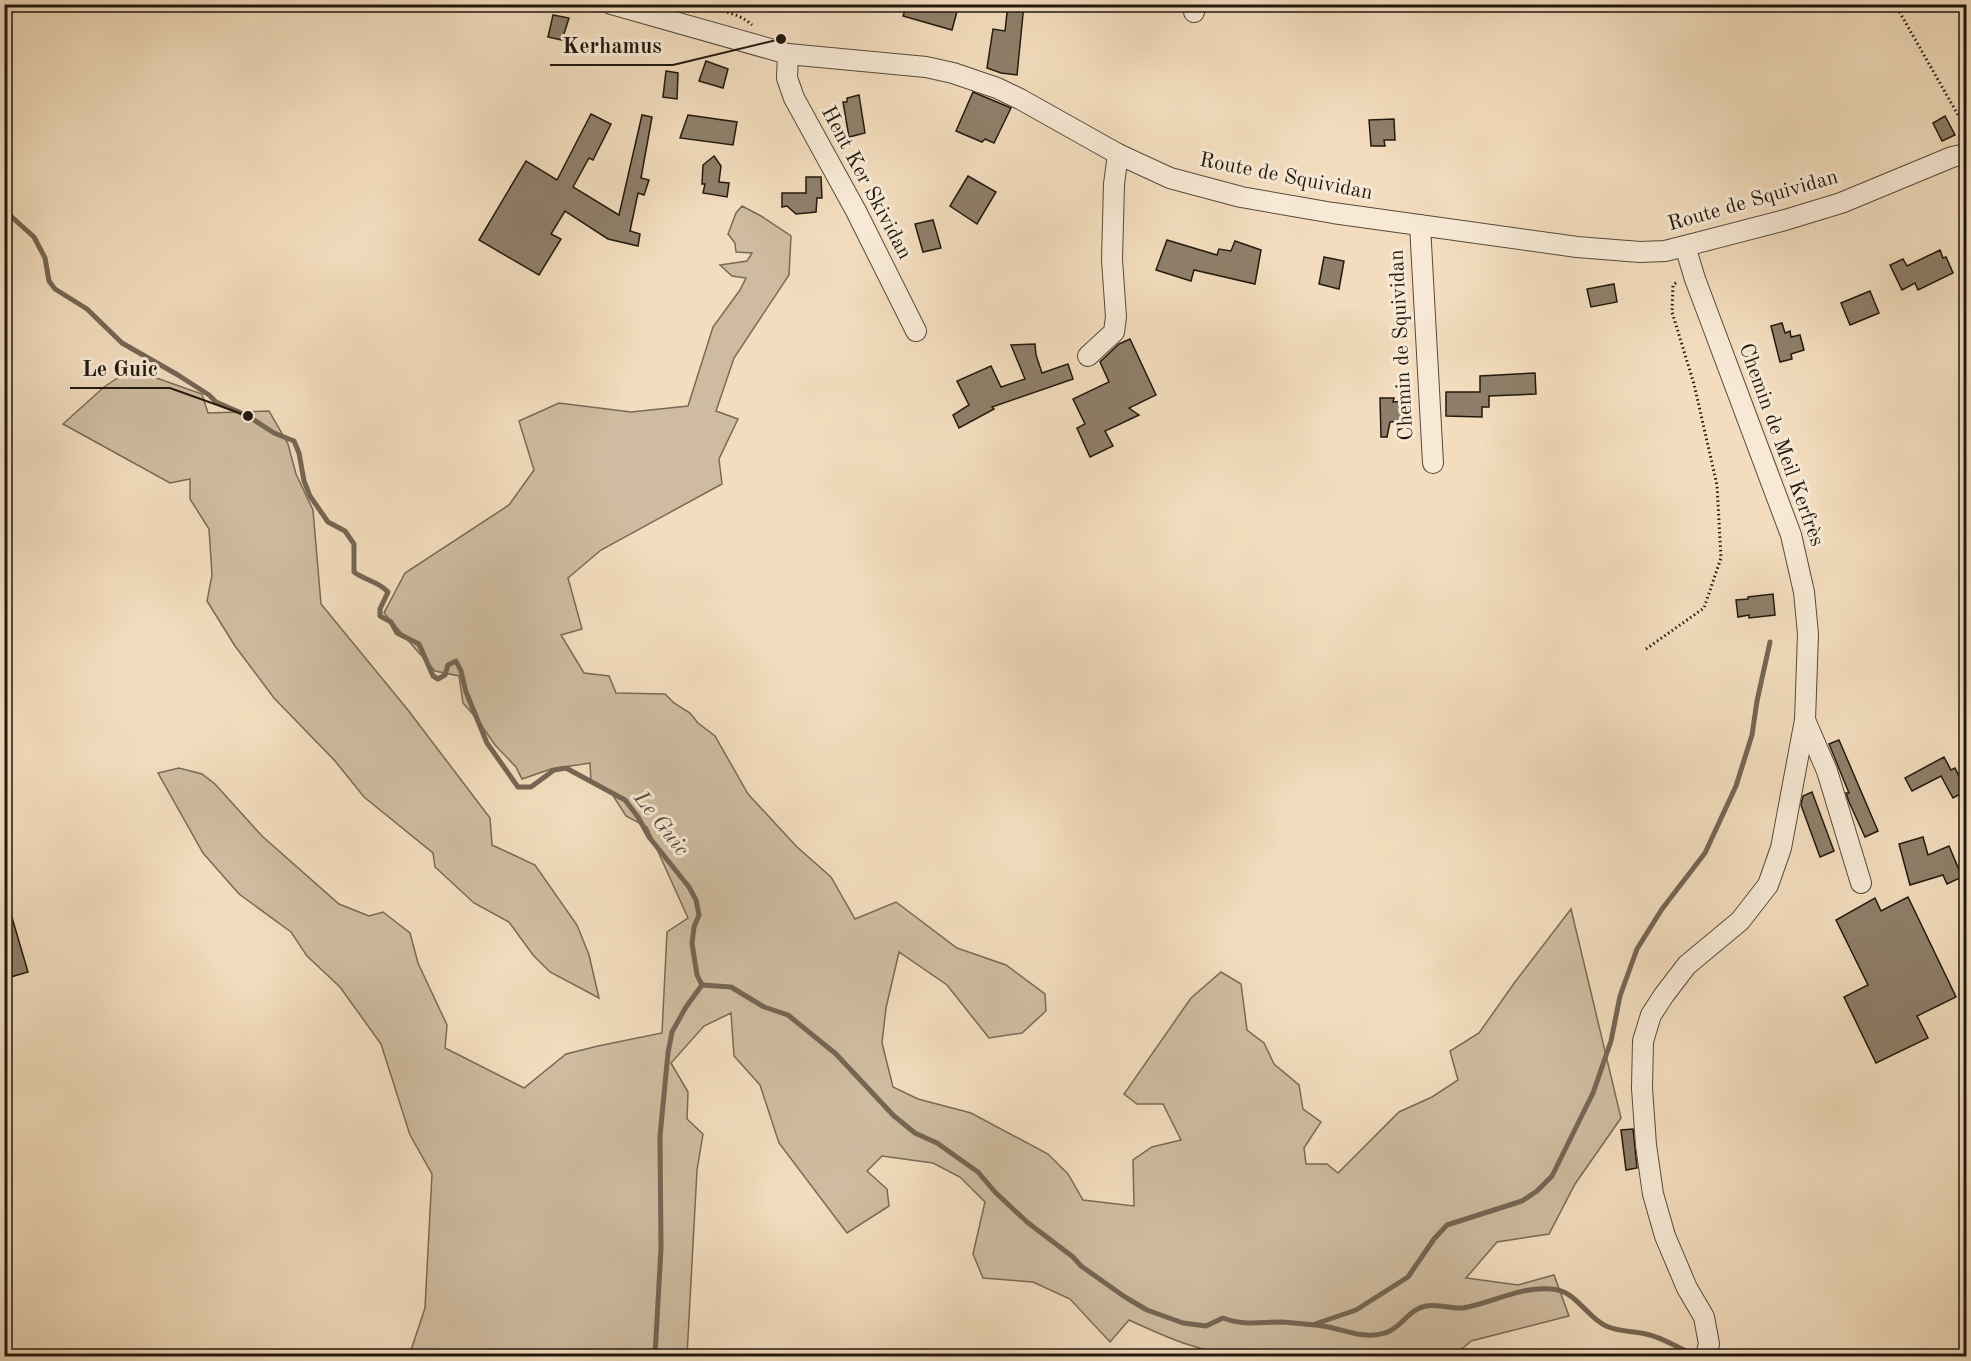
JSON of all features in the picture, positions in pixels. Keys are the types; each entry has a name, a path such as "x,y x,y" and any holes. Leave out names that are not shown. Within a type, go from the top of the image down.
{"street":[{"name":"Route de Squividan","path":"611,4 788,54 907,65 953,73 1012,96 1118,154 1170,178 1241,197 1420,225 1623,252 1665,251 1825,208 1943,160 1966,154"},
{"name":"Hent Ker Skividan","path":"788,54 787,78 794,98 856,211 916,331"},
{"path":"1088,356 1114,332 1116,317 1112,260 1114,184 1118,154"},
{"name":"Chemin de Squividan","path":"1420,225 1433,463"},
{"name":"Chemin de Meil Kerfrès","path":"1685,246 1791,535 1804,592 1808,672 1805,720 1781,848 1768,885 1740,921 1688,965 1664,995 1652,1015 1644,1041 1643,1111 1653,1194 1665,1236 1688,1288 1704,1317 1708,1344 1706,1356"},
{"path":"1805,720 1827,771 1862,883"}],"path":[{"path":"1895,4 1966,129"},
{"path":"1646,649 1704,608 1721,558 1717,485 1694,384 1672,312 1673,285 1693,271"}],"shaded area":[{"path":"742,206 791,236 789,275 734,358 716,411 738,419 719,459 722,484 601,550 568,578 582,629 561,635 584,673 609,676 616,693 665,694 690,713 698,723 715,736 748,794 797,847 831,877 855,919 896,902 957,948 1006,965 1045,994 1046,1011 1022,1033 989,1038 947,985 899,952 886,1008 882,1043 893,1087 918,1099 971,1113 1048,1154 1068,1174 1083,1200 1134,1206 1133,1160 1152,1147 1181,1140 1163,1104 1137,1104 1124,1094 1191,998 1221,972 1241,984 1247,1030 1264,1043 1274,1064 1299,1085 1303,1109 1321,1122 1304,1148 1306,1164 1327,1164 1338,1173 1399,1112 1432,1097 1458,1080 1450,1051 1479,1033 1571,909 1621,1118 1575,1184 1549,1234 1497,1242 1466,1278 1518,1285 1554,1275 1569,1316 1471,1341 1454,1356 1242,1356 1211,1351 1184,1343 1129,1320 1110,1342 1070,1299 1033,1282 983,1278 973,1254 985,1202 960,1177 933,1163 882,1156 867,1171 887,1189 889,1206 847,1233 779,1143 760,1085 734,1056 731,1013 704,1026 671,1063 688,1092 687,1119 703,1134 697,1170 687,1356 409,1356 425,1308 432,1174 410,1135 381,1044 340,987 307,956 291,932 239,894 203,853 158,773 179,768 202,774 215,784 262,836 339,904 369,916 383,912 410,933 418,963 447,1025 445,1048 524,1088 566,1054 662,1033 667,932 688,918 647,827 626,816 612,794 591,782 590,763 551,769 522,779 516,767 495,745 463,703 459,676 435,671 384,613 405,573 509,505 534,470 519,421 559,403 631,412 688,406 713,327 746,278 732,276 720,265 747,261 752,253 736,252 735,243 728,234 736,213"},
{"path":"131,369 202,394 208,413 269,411 288,444 296,474 313,510 321,604 408,710 490,818 492,845 535,865 577,925 589,955 599,998 550,972 533,955 509,922 474,903 435,867 433,853 364,797 335,761 274,698 235,646 207,601 212,575 209,529 190,499 190,479 170,483 63,424 104,387"}],"building":[{"path":"907,4 959,4 952,30 903,16"},
{"path":"1008,4 1024,4 1017,75 987,68 993,29 1005,31"},
{"path":"553,15 569,18 562,40 548,37"},
{"path":"706,61 728,69 723,88 699,81"},
{"path":"666,71 678,73 677,99 663,97"},
{"path":"973,92 1011,108 994,143 985,139 982,142 956,131"},
{"path":"859,95 865,133 849,137 843,102 847,102 847,98"},
{"path":"591,114 611,124 593,160 589,158 573,187 619,215 642,115 652,117 641,178 649,180 644,195 638,193 630,231 640,234 638,246 608,239 565,211 551,234 561,239 539,275 479,240 526,161 557,180"},
{"path":"688,115 737,122 733,145 680,138"},
{"path":"1945,116 1955,135 1942,141 1933,123"},
{"path":"1394,119 1395,140 1384,140 1385,146 1371,146 1369,120"},
{"path":"714,156 721,166 719,182 729,183 727,197 703,193 705,184 702,184 703,165"},
{"path":"968,176 996,192 977,224 950,206"},
{"path":"806,177 821,177 822,198 817,198 816,212 796,214 787,206 782,207 782,193 806,193"},
{"path":"933,220 941,248 923,252 915,224"},
{"path":"1167,240 1217,255 1219,249 1231,251 1235,241 1261,250 1255,284 1194,270 1191,281 1156,270"},
{"path":"1940,250 1953,273 1918,290 1915,283 1902,290 1890,265 1903,259 1907,266"},
{"path":"1324,257 1344,261 1339,289 1319,284"},
{"path":"1614,284 1617,302 1591,307 1587,289"},
{"path":"1870,291 1879,313 1850,325 1841,303"},
{"path":"1782,323 1785,333 1790,331 1791,337 1800,335 1804,350 1791,354 1792,359 1780,362 1771,326"},
{"path":"1130,339 1156,395 1129,408 1139,415 1105,431 1113,446 1090,457 1077,428 1085,424 1073,399 1109,382 1100,362 1119,344"},
{"path":"1035,344 1042,373 1068,364 1073,379 992,407 994,409 959,428 953,415 969,405 957,381 991,366 1001,387 1025,379 1011,345"},
{"path":"1535,373 1536,394 1489,396 1489,407 1482,407 1482,417 1446,416 1446,392 1480,392 1480,376"},
{"path":"1380,398 1394,398 1393,402 1408,401 1408,421 1390,422 1387,437 1381,437"},
{"path":"1773,594 1775,615 1738,617 1736,600"},
{"path":"1839,740 1878,831 1865,837 1849,802 1846,793 1849,793 1829,744"},
{"path":"1944,757 1951,770 1955,768 1966,791 1953,798 1941,776 1912,791 1905,778"},
{"path":"1812,792 1834,851 1820,857 1801,805 1803,796"},
{"path":"1923,837 1928,855 1949,846 1962,877 1947,884 1943,875 1910,885 1899,844"},
{"path":"1908,897 1956,997 1917,1016 1928,1038 1876,1063 1844,997 1868,985 1836,920 1875,898 1881,911"},
{"path":"8,904 28,972 4,979 4,905"},
{"path":"1633,1129 1637,1168 1626,1170 1621,1130"}],"waterway":[{"name":"Le Guic","path":"4,210 34,237 45,258 49,281 55,289 87,309 122,343 178,375 216,402 294,441 310,496 328,522 345,531 354,544 354,572 388,592 380,609 380,616 391,622 397,633 419,644 433,676 438,679 445,675 448,665 456,661 487,743 518,787 531,787 554,770 566,768 625,800 649,837 689,887 696,900 699,915 694,927 692,943 697,975 702,985"},
{"path":"1315,1324 1356,1310 1408,1277 1434,1239 1447,1225 1522,1201 1537,1191 1552,1176 1593,1093 1611,1041 1620,996 1637,949 1662,909 1705,853 1736,786 1752,735 1770,642"},
{"path":"702,985 731,987 764,1007 788,1015 836,1054 894,1116 915,1133 937,1143 978,1172 995,1192 1027,1222 1073,1257 1081,1266 1147,1310 1183,1323 1206,1326 1223,1318 1245,1323 1282,1322 1313,1325 1377,1335 1391,1331 1414,1311 1426,1306 1463,1308 1518,1292 1551,1289 1567,1294 1592,1317 1606,1326 1657,1337 1693,1356"},
{"name":"Le Guic","path":"655,1356 661,1248 660,1136 668,1053 672,1032 702,985"}],"place":[{"name":"Kerhamus","path":"781,39"},
{"name":"Le Guic","path":"248,416"}]}
